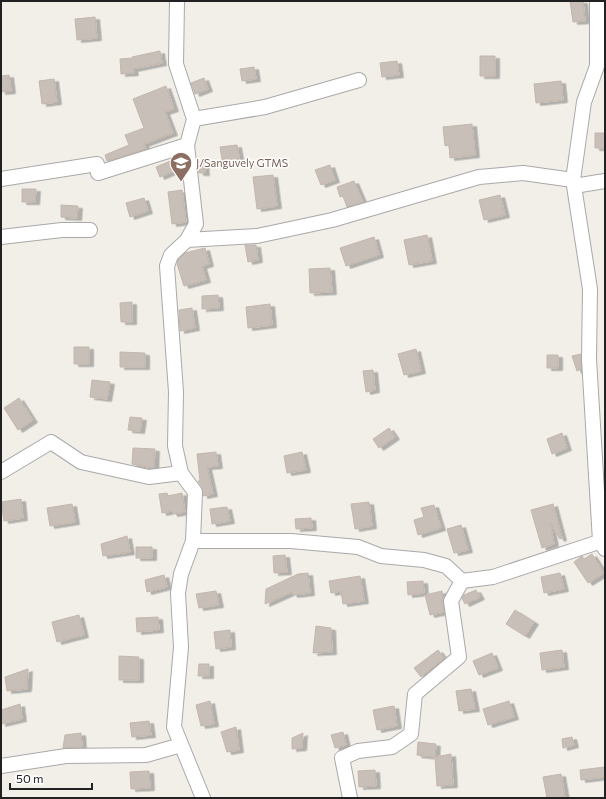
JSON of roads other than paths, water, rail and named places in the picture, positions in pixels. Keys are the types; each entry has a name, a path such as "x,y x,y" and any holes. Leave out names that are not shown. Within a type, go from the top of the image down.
{"street":[{"path":"177,1 176,64 194,119 187,145 196,224 187,240 171,255 167,266 176,392 175,446 181,473 195,492 194,540 181,574 178,593 181,647 174,727 203,798"},
{"path":"462,581 493,577 603,543 589,359 590,289 573,183 584,102 597,66 597,1"},
{"path":"194,119 265,107 359,80"},
{"path":"1,179 96,164 98,173 187,145"},
{"path":"187,240 257,236 332,220 479,177 523,173 573,183 605,181"},
{"path":"1,237 62,230 90,230"},
{"path":"1,472 51,442 81,462 149,477 181,473"},
{"path":"194,540 291,541 358,547 381,556 424,560 446,566 462,581"},
{"path":"350,798 342,758 358,751 392,747 411,734 415,694 459,657 451,601 462,581"},
{"path":"1,766 66,756 146,755 181,745"}],"place":[{"name":"J/Sanguvely GTMS","path":"181,182"}]}
